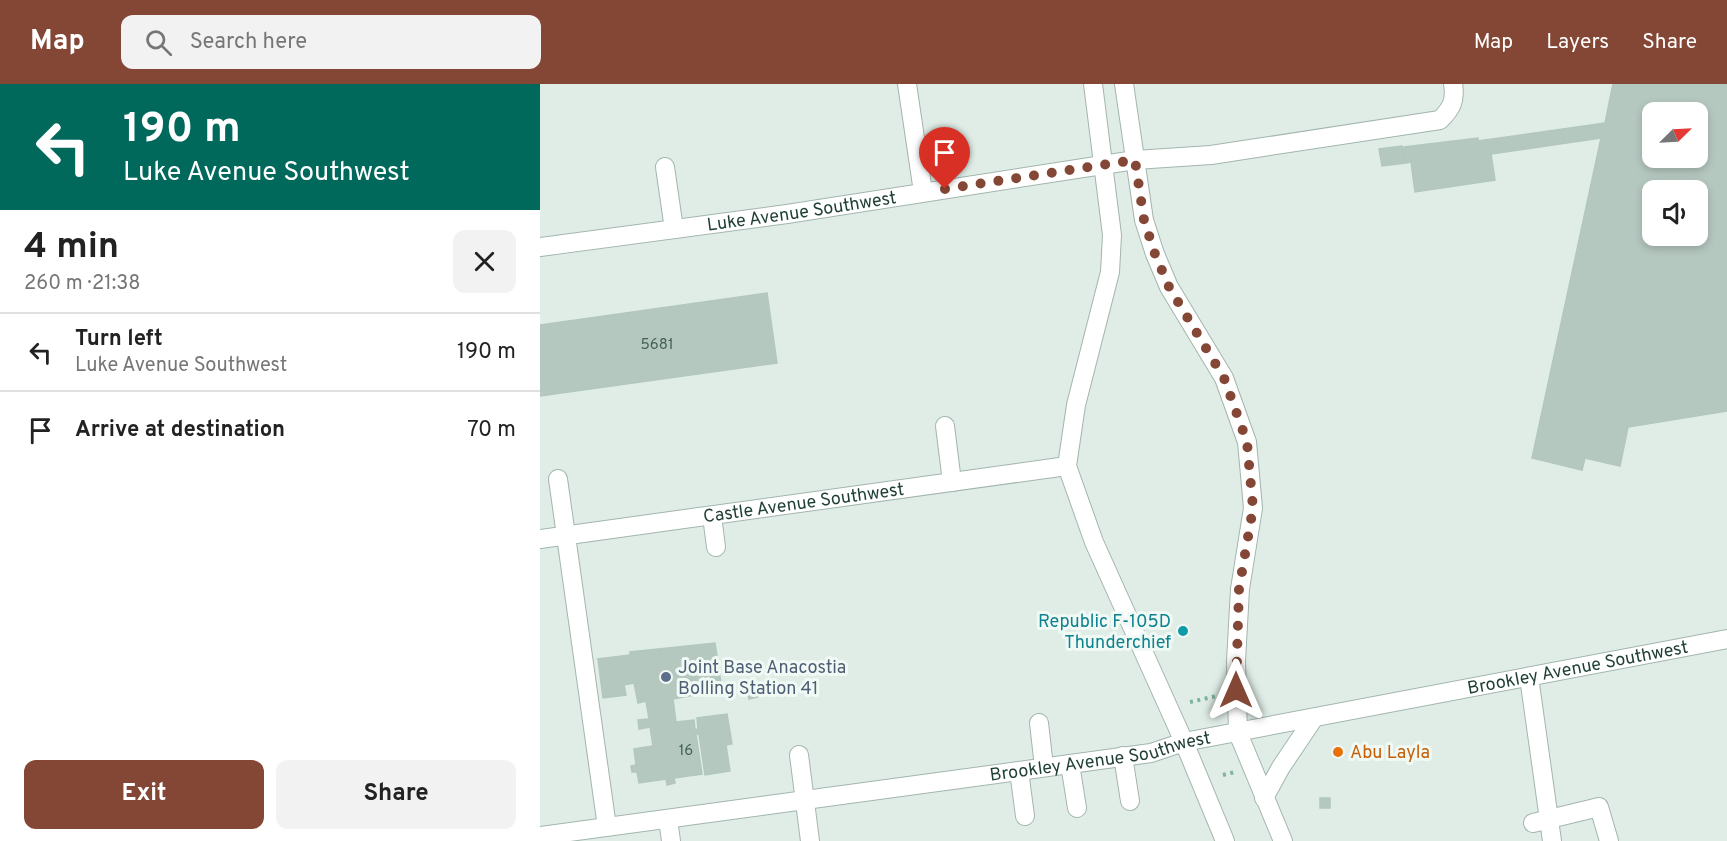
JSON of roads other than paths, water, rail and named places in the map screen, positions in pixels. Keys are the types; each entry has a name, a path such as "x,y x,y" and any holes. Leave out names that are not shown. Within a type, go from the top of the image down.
{"street":[{"path":"907,84 923,192"},
{"path":"1092,84 1112,235 1110,272 1076,405 1067,466 1094,542 1184,742 1225,841"},
{"path":"1124,84 1144,220 1155,254 1169,287 1224,378 1247,442 1253,508 1239,589 1236,661 1238,733 1284,841"},
{"name":"Luke Avenue Southwest","path":"540,247 1135,160 1211,155 1440,120 1451,108 1455,95 1453,84"},
{"path":"665,167 674,229"},
{"path":"945,426 952,482"},
{"name":"Castle Avenue Southwest","path":"540,539 1067,466"},
{"path":"558,479 607,827"},
{"path":"712,516 716,547"},
{"name":"Brookley Avenue Southwest","path":"540,839 607,827 1151,753 1184,742 1727,639"},
{"path":"1529,677 1541,822 1552,841"},
{"path":"1264,798 1281,767 1314,718"},
{"path":"1039,723 1044,767"},
{"path":"799,755 810,841"},
{"path":"1123,756 1130,801"},
{"path":"1070,764 1077,808"},
{"path":"1019,771 1025,816"},
{"path":"1541,822 1599,807 1609,841"},
{"path":"668,819 671,841"}],"place":[{"name":"Republic F-105D Thunderchief","path":"1183,631"},
{"name":"Joint Base Anacostia Bolling Station 41","path":"666,677"},
{"name":"Abu Layla","path":"1338,752"}]}
